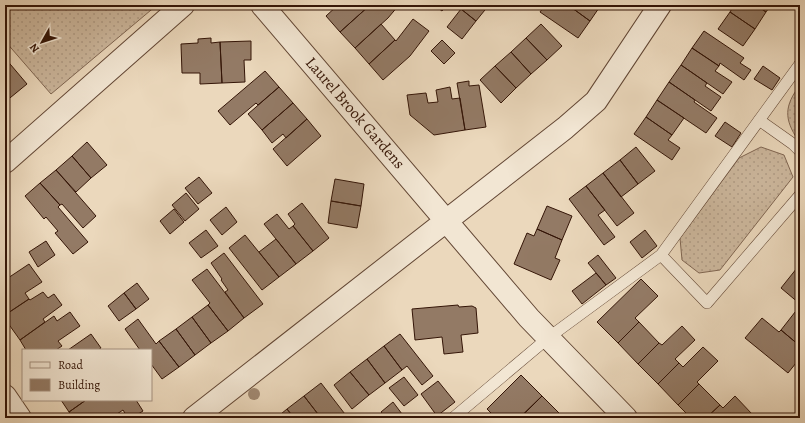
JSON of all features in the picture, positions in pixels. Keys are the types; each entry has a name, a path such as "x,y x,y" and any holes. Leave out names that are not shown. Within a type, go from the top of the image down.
{"street":[{"path":"5,162 183,5"},
{"name":"Laurel Brook Gardens","path":"262,5 529,318 626,418"},
{"path":"194,418 565,128 596,100 660,5"},
{"path":"5,396 20,418"}],"lane":[{"path":"453,418 548,338 661,254 800,64"},
{"path":"759,120 793,144 800,151"},
{"path":"661,254 707,303 800,195"}],"shaded area":[{"path":"5,5 157,5 51,94 5,41"},
{"path":"800,85 800,141 790,126 788,112 791,100"},
{"path":"761,147 784,155 793,177 720,270 699,273 682,260 680,238 739,158"}],"building":[{"path":"338,5 370,5 340,32 326,16"},
{"path":"370,5 399,5 388,18 355,48 340,32"},
{"path":"434,5 447,5 442,11"},
{"path":"464,5 489,5 476,21 461,9"},
{"path":"545,5 568,5 590,21 578,38 540,12"},
{"path":"568,5 601,5 590,21"},
{"path":"734,5 756,5 766,12 755,29 730,12"},
{"path":"756,5 771,5 766,12"},
{"path":"461,9 476,21 462,39 447,27"},
{"path":"730,12 755,29 743,46 718,29"},
{"path":"413,19 429,31 410,56 383,80 369,64 395,40 396,41"},
{"path":"381,24 395,40 369,64 355,48"},
{"path":"541,24 562,46 547,60 526,38"},
{"path":"704,31 744,58 740,63 751,70 744,80 720,63 719,66 692,48"},
{"path":"211,38 211,43 220,42 222,83 200,84 200,73 182,73 181,44 198,43 198,39"},
{"path":"526,38 547,60 531,74 511,52"},
{"path":"442,40 455,53 444,64 431,51"},
{"path":"251,41 251,60 244,60 245,82 222,83 220,42"},
{"path":"692,48 719,66 715,71 732,82 723,94 681,65"},
{"path":"511,52 531,74 516,88 495,66"},
{"path":"5,58 27,84 5,102"},
{"path":"681,65 707,83 705,86 721,97 711,111 669,82"},
{"path":"495,66 516,88 501,103 480,80"},
{"path":"763,66 780,78 772,90 754,79"},
{"path":"265,71 279,87 258,105 256,103 230,125 218,111"},
{"path":"469,81 469,86 479,85 486,127 465,130 457,83"},
{"path":"669,82 717,118 706,133 657,100"},
{"path":"279,87 293,103 262,130 248,114"},
{"path":"450,87 452,99 460,98 465,130 434,135 410,115 407,95 426,93 428,103 438,102 436,90"},
{"path":"657,100 684,118 672,135 646,117"},
{"path":"293,103 307,119 286,138 283,134 272,143 262,130"},
{"path":"646,117 672,135 668,140 680,148 672,160 634,134"},
{"path":"307,119 321,136 287,166 273,149"},
{"path":"725,122 741,133 732,147 715,136"},
{"path":"87,142 107,165 91,178 72,156"},
{"path":"636,147 655,171 638,184 620,160"},
{"path":"72,156 91,178 76,192 56,170"},
{"path":"620,160 638,184 621,197 603,173"},
{"path":"56,170 96,216 83,228 62,204 60,205 40,183"},
{"path":"603,173 634,213 617,226 586,186"},
{"path":"199,177 212,193 198,204 185,188"},
{"path":"335,179 364,184 361,206 331,201"},
{"path":"40,183 60,205 58,207 88,242 73,254 55,233 58,231 46,217 44,219 25,196"},
{"path":"586,186 605,210 598,215 615,237 604,245 569,199"},
{"path":"186,193 199,209 185,221 172,205"},
{"path":"331,201 361,206 357,228 328,223"},
{"path":"302,203 329,238 313,251 293,226 295,224 288,214"},
{"path":"547,206 572,216 562,240 537,229"},
{"path":"226,207 237,222 222,235 210,220"},
{"path":"174,209 184,222 170,234 160,221"},
{"path":"277,214 289,229 293,226 313,251 296,264 264,224"},
{"path":"537,229 562,240 555,258 560,260 551,280 514,264 527,233 534,236"},
{"path":"206,230 218,246 201,258 189,243"},
{"path":"645,230 657,246 642,258 630,242"},
{"path":"245,235 279,277 262,290 229,248"},
{"path":"276,239 296,264 279,277 259,252"},
{"path":"46,241 55,255 38,267 29,252"},
{"path":"224,253 263,304 244,318 225,292 228,290 211,263"},
{"path":"598,255 616,278 606,285 588,263"},
{"path":"29,264 42,282 25,293 29,299 5,315 5,280"},
{"path":"797,268 800,270 800,304 781,288"},
{"path":"207,269 244,318 228,331 208,305 210,303 192,280"},
{"path":"596,273 606,285 582,304 572,291"},
{"path":"641,279 658,296 635,318 639,322 618,343 597,322"},
{"path":"137,283 149,299 136,309 124,293"},
{"path":"43,292 48,298 54,294 62,305 43,319 45,322 20,340 5,319 5,315 29,299 30,300"},
{"path":"124,293 136,309 119,321 108,306"},
{"path":"208,305 228,331 211,343 192,317"},
{"path":"458,305 459,307 472,306 476,308 478,333 461,335 463,352 444,354 442,337 415,340 412,309"},
{"path":"799,307 800,308 800,346 781,330"},
{"path":"70,312 80,326 58,341 62,346 58,349 25,349 20,340 54,316 57,321"},
{"path":"192,317 211,343 195,355 176,329"},
{"path":"762,318 779,332 781,330 800,346 800,358 788,373 745,338"},
{"path":"138,319 156,344 159,341 179,367 162,379 152,365 152,349 139,349 125,329"},
{"path":"639,322 659,343 638,364 618,343"},
{"path":"682,326 695,340 675,359 679,363 658,384 638,364 659,343 662,345"},
{"path":"176,329 195,355 179,367 159,341"},
{"path":"91,334 101,348 100,349 69,349"},
{"path":"400,334 433,376 422,385 407,366 402,370 384,346"},
{"path":"384,346 402,370 385,383 367,359"},
{"path":"703,347 718,361 697,382 699,384 678,405 658,384 679,363 683,367"},
{"path":"367,359 385,383 369,395 350,372"},
{"path":"350,372 369,395 352,409 334,385"},
{"path":"521,375 542,396 519,418 517,415 514,418 496,418 487,409"},
{"path":"404,377 418,395 404,406 389,388"},
{"path":"438,381 455,402 437,416 421,394"},
{"path":"321,383 348,418 321,418 304,396"},
{"path":"699,384 720,405 706,418 691,418 678,405"},
{"path":"304,396 321,418 294,418 287,409"},
{"path":"542,396 562,416 560,418 520,418"},
{"path":"735,396 752,414 747,418 706,418 720,405 723,408"},
{"path":"62,401 85,401 69,412"},
{"path":"85,401 137,401 143,411 132,418 128,418 123,410 111,418 73,418 69,412"},
{"path":"393,402 405,418 386,418 381,412"},
{"path":"287,409 294,418 276,418"}]}
